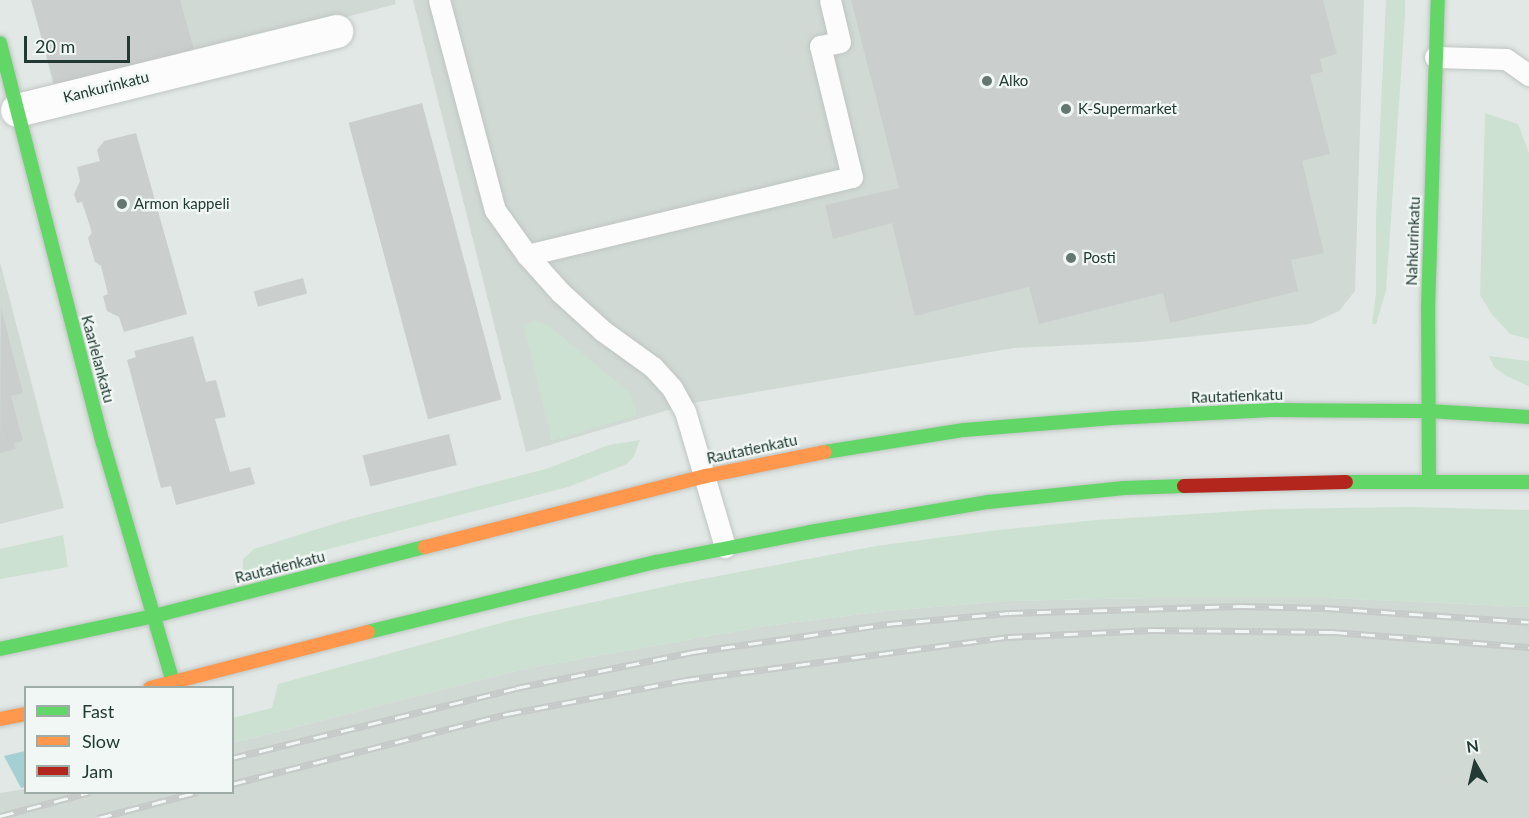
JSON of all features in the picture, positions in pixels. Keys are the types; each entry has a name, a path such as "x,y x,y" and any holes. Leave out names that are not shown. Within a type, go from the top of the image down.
{"main road":[{"name":"Nahkurinkatu","path":"1429,482 1428,310 1438,0"},
{"name":"Kaarlelankatu","path":"0,43 100,431 173,682"},
{"name":"Rautatienkatu","path":"0,649 154,616 706,476 805,454 964,430 1113,418 1272,410 1428,411 1529,417"},
{"path":"155,686 507,596 725,547 988,502 1124,488 1315,482 1529,482"},
{"path":"0,719 24,714"}],"street":[{"name":"Kankurinkatu","path":"17,110 336,31"}],"lane":[{"path":"439,0 495,210 527,255 560,292 603,331 653,367 672,388 685,411 706,476 725,547"},
{"path":"527,255 852,177 820,46 840,42 830,0"},
{"path":"1435,57 1506,59 1529,75"}],"shaded area":[{"path":"32,0 395,0 396,4 55,92"},
{"path":"413,0 1364,0 1355,291 1339,311 1310,324 1139,342 1014,348 692,403 526,452"},
{"path":"0,262 64,508 0,524"},
{"path":"1329,598 1529,607 1529,818 0,818 0,793 24,789 24,794 234,794 234,743 524,669 766,626 886,611 1009,601"}],"green space":[{"path":"1386,0 1405,0 1405,16 1386,291 1376,324 1372,324 1376,293 1376,214"},
{"path":"1485,113 1518,124 1529,153 1529,339 1510,334 1491,313 1480,295"},
{"path":"533,320 549,326 630,393 637,415 552,441 524,327"},
{"path":"1489,356 1529,361 1529,386 1506,376 1494,367"},
{"path":"640,440 634,456 627,464 568,487 243,571 243,559 254,549 343,521 546,469 609,445"},
{"path":"1410,507 1529,510 1529,607 1329,598 1151,598 1009,601 886,611 766,626 524,669 234,743 234,718 272,708 278,684 512,620 681,583 876,546 1097,520 1273,509"},
{"path":"63,535 68,567 0,579 0,549"}],"water":[{"path":"24,751 24,787 21,788 4,756"}],"building":[{"path":"31,0 180,0 197,60 58,97"},
{"path":"851,0 1323,0 1337,54 1320,59 1323,72 1310,75 1330,154 1302,161 1324,253 1291,260 1298,291 1170,323 1163,293 1039,324 1029,287 915,316 892,223 833,239 825,205 899,188"},
{"path":"422,103 501,400 428,419 349,123"},
{"path":"136,133 187,314 124,332 119,317 107,311 103,296 108,294 101,266 95,262 88,238 92,233 82,202 77,203 74,194 80,181 77,167 100,161 97,150 104,141"},
{"path":"303,278 307,293 258,307 254,291"},
{"path":"1,307 23,393 11,396 23,441 14,443 16,449 0,453"},
{"path":"193,336 206,382 216,380 226,417 215,419 230,472 250,467 255,484 176,505 171,486 161,488 127,360 136,357 134,351"},
{"path":"449,434 457,465 370,487 363,456"}],"railway":[{"path":"234,758 516,688 693,652 888,624 1009,613 1241,606 1325,608 1529,622"},
{"path":"234,783 507,714 685,680 1008,637 1151,630 1333,632 1529,647"},
{"path":"0,816 82,794"},
{"path":"98,818 190,794"}],"traffic: fast":[{"path":"1429,482 1428,310 1438,0"},
{"path":"0,43 103,443 173,682"},
{"path":"825,452 964,430 1113,418 1272,410 1428,411 1529,417"},
{"path":"1346,482 1529,482"},
{"path":"368,632 656,562 810,532 988,502 1124,488 1184,486"},
{"path":"0,649 154,616 425,547"}],"traffic: slow":[{"path":"425,547 706,476 825,452"},
{"path":"158,686 368,632"},
{"path":"0,719 24,714"}],"traffic: jam":[{"path":"1184,486 1346,482"}],"place":[{"name":"Alko","path":"987,81"},
{"name":"K-Supermarket","path":"1066,109"},
{"name":"Armon kappeli","path":"122,204"},
{"name":"Posti","path":"1071,258"}]}
